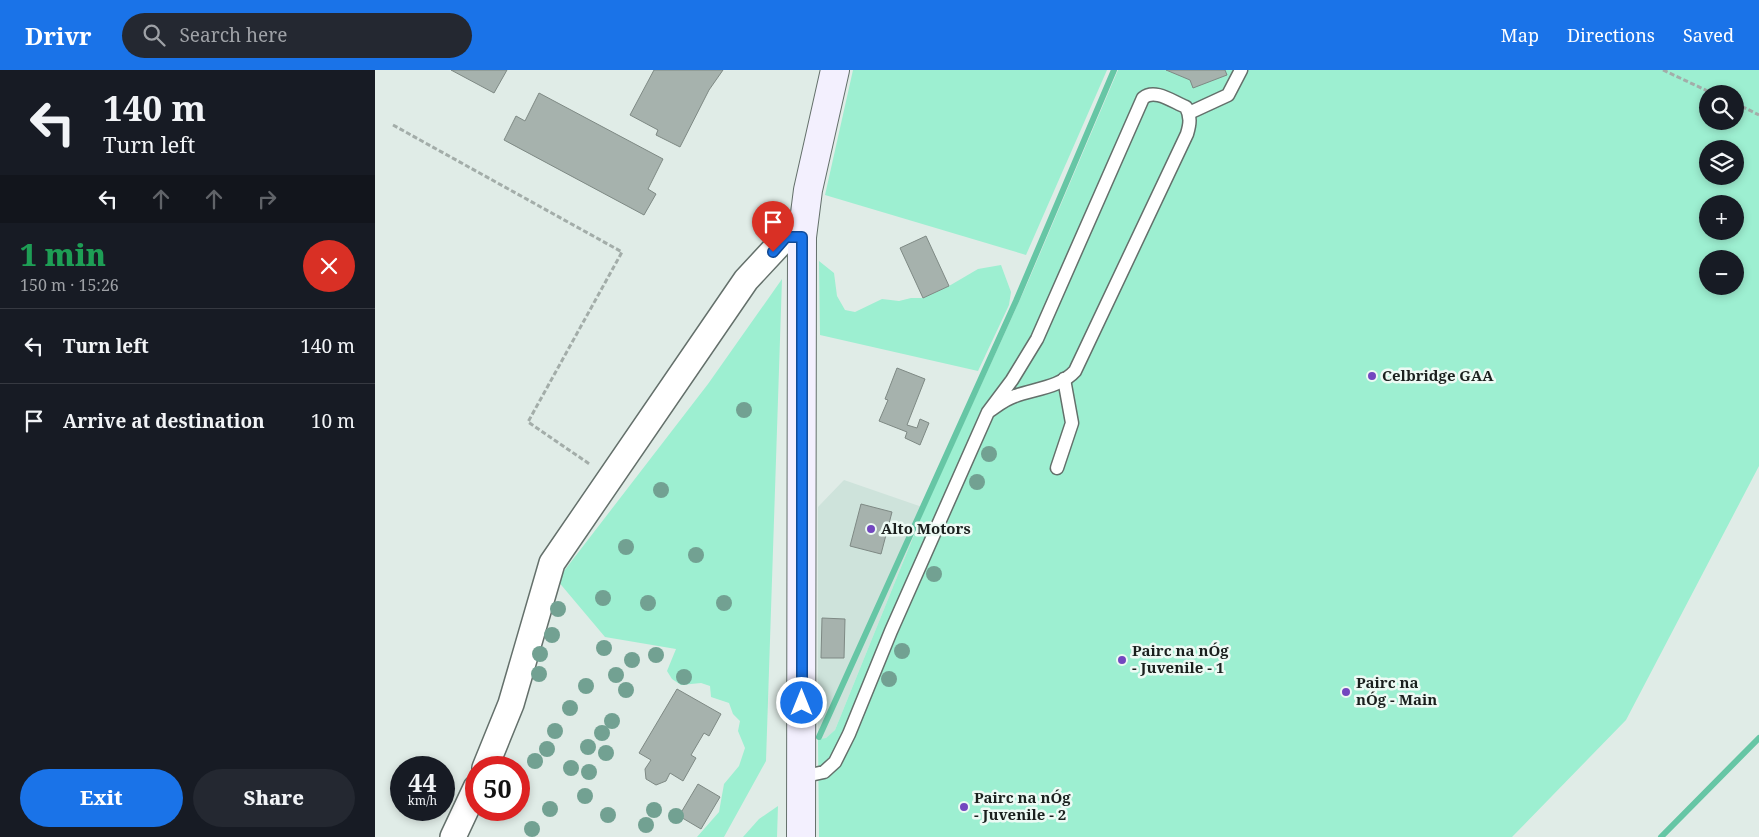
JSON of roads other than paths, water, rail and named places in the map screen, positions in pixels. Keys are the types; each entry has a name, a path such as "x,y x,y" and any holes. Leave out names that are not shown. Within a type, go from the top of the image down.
{"main road":[{"path":"801,837 802,237 808,190 835,70"}],"street":[{"path":"490,756 511,704 552,563 746,280 786,237 802,237"},
{"path":"453,837 465,811"}],"lane":[{"path":"1189,113 1228,95 1241,70"},
{"path":"801,777 814,776 824,772 835,762 849,734 891,631 988,412 1037,339 1143,98 1147,95 1157,94 1185,107 1189,113 1190,124 1187,134 1075,371 1057,383 1012,396 988,412"},
{"path":"1057,468 1073,423 1064,379"}],"waterway":[{"path":"819,737 1016,301 1114,70"},
{"path":"1661,837 1759,738"}],"place":[{"name":"Celbridge GAA","path":"1372,376"},
{"name":"Alto Motors","path":"871,529"},
{"name":"Pairc na nÓg - Juvenile - 1","path":"1122,660"},
{"name":"Pairc na nÓg - Main","path":"1346,692"},
{"name":"Pairc na nÓg - Juvenile - 2","path":"964,807"}]}
